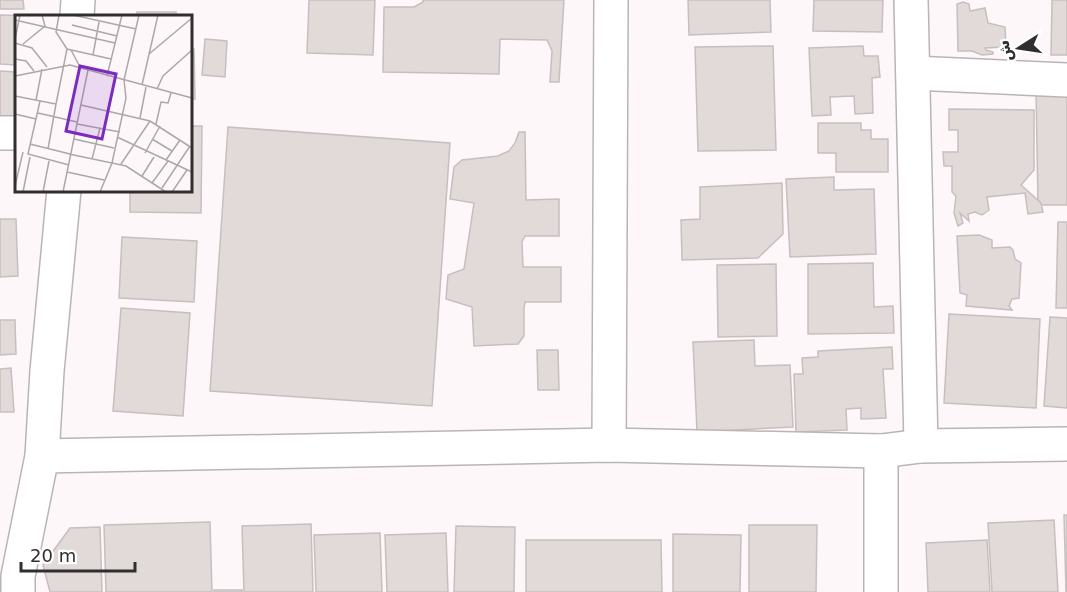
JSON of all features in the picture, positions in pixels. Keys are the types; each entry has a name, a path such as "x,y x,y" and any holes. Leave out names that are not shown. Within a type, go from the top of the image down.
{"street":[{"path":"77,15 78,0"},
{"path":"609,446 611,0"},
{"path":"911,0 921,446"},
{"path":"913,73 1067,80"},
{"path":"12,587 42,456 47,371 64,192"},
{"path":"42,456 609,446 881,451 921,446 1067,444"},
{"path":"881,451 881,592"}],"building":[{"path":"0,0 23,0 24,9 0,9"},
{"path":"309,0 375,0 373,55 307,53"},
{"path":"423,0 564,0 559,82 550,82 552,51 547,40 500,39 499,74 383,72 384,7 414,7"},
{"path":"688,0 770,0 771,32 689,35"},
{"path":"814,0 883,0 882,32 813,31"},
{"path":"1052,0 1067,0 1067,55 1051,55"},
{"path":"963,2 969,4 970,11 985,8 988,23 1005,27 1006,47 985,48 993,54 982,55 972,51 958,51 957,4"},
{"path":"137,12 176,12 176,15 137,15"},
{"path":"0,15 15,15 15,65 0,64"},
{"path":"205,39 227,41 225,77 202,75"},
{"path":"773,46 776,150 698,151 695,47"},
{"path":"863,46 864,56 878,56 880,77 872,78 873,113 855,114 854,96 830,97 831,115 812,116 809,48"},
{"path":"192,49 194,49 195,99 192,99"},
{"path":"0,71 15,72 15,128 0,127"},
{"path":"1036,90 1067,90 1067,205 1038,205"},
{"path":"949,109 1034,110 1034,170 1021,185 1041,203 1043,212 1028,214 1025,193 987,197 989,210 982,215 975,212 968,214 969,221 960,213 963,223 958,226 954,213 956,196 952,192 952,166 944,166 943,152 958,152 958,130 949,130"},
{"path":"818,123 861,123 861,130 871,130 871,139 888,139 888,172 836,172 836,153 818,153"},
{"path":"192,126 202,126 201,213 130,212 130,192 192,192"},
{"path":"228,127 450,143 432,406 210,391"},
{"path":"519,132 525,132 526,200 559,199 559,236 525,236 522,242 523,267 561,267 561,302 525,302 524,336 518,344 474,346 472,307 446,299 448,275 464,269 474,203 450,199 454,167 462,160 498,156 509,151"},
{"path":"834,177 834,190 874,189 876,254 790,257 786,179"},
{"path":"782,183 783,234 758,258 682,260 681,220 700,219 700,187"},
{"path":"0,219 16,219 18,276 0,277"},
{"path":"1058,222 1067,222 1067,308 1056,308"},
{"path":"979,235 992,240 992,248 1010,247 1015,259 1021,263 1019,298 1012,299 1009,306 1012,310 966,306 967,295 960,293 957,236"},
{"path":"122,237 197,241 194,302 119,298"},
{"path":"873,263 874,307 893,306 894,333 808,334 808,264"},
{"path":"776,264 777,336 718,337 717,265"},
{"path":"121,308 190,313 183,416 113,411"},
{"path":"949,314 1040,319 1036,408 944,403"},
{"path":"1050,317 1067,318 1067,408 1044,406"},
{"path":"0,320 15,320 16,354 0,355"},
{"path":"754,340 755,366 790,365 793,427 697,432 693,342"},
{"path":"892,347 893,369 883,369 886,418 861,419 861,408 846,409 847,430 796,432 794,374 803,374 802,358 818,357 818,351"},
{"path":"537,350 558,350 559,390 538,390"},
{"path":"11,368 14,412 0,412 0,369"},
{"path":"1064,515 1067,515 1067,592 1066,592"},
{"path":"1054,520 1058,592 992,592 988,523"},
{"path":"210,522 212,592 106,592 104,525"},
{"path":"311,524 313,592 244,592 242,526"},
{"path":"749,525 817,525 816,592 749,592"},
{"path":"456,526 515,527 514,592 454,592"},
{"path":"100,527 102,592 50,592 43,565 70,528"},
{"path":"380,533 382,592 316,592 314,535"},
{"path":"446,533 448,592 387,592 385,535"},
{"path":"673,534 741,535 740,592 673,592"},
{"path":"526,540 661,540 662,592 526,592"},
{"path":"987,540 990,592 928,592 926,543"},
{"path":"214,590 242,590 242,592 214,592"}]}
